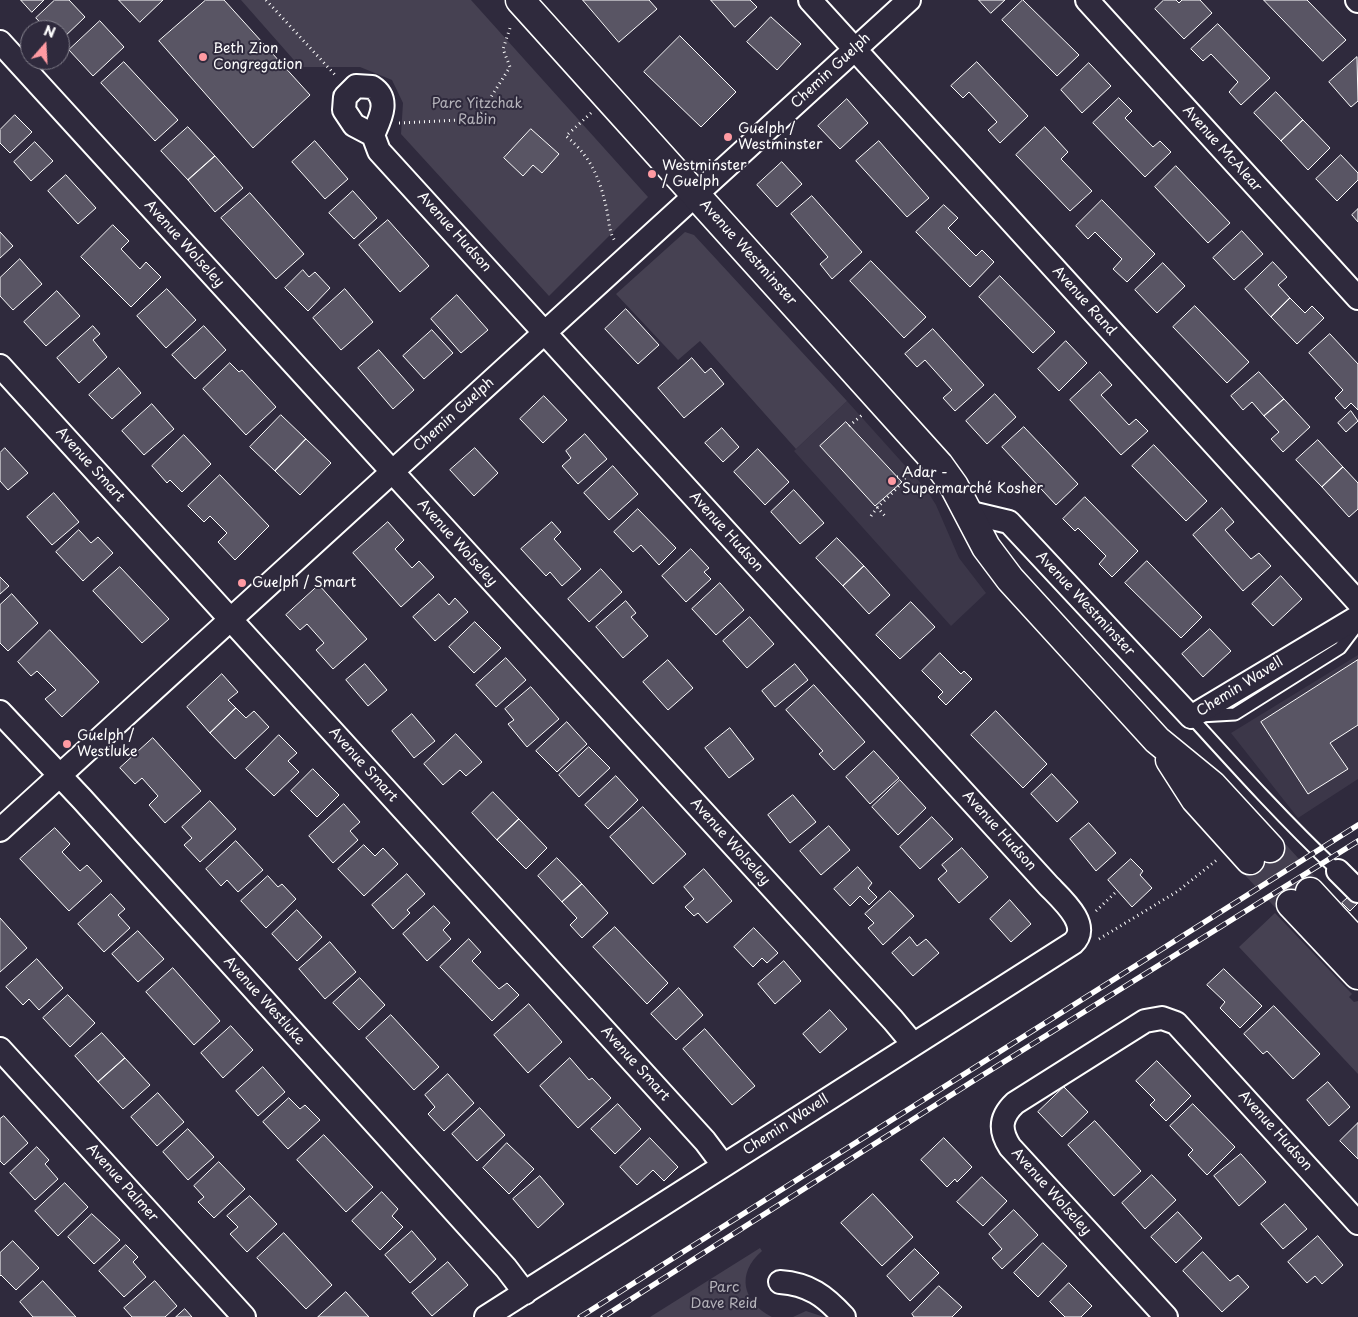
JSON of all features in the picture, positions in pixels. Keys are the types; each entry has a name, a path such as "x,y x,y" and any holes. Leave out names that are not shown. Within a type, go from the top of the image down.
{"street":[{"name":"Avenue Rand","path":"810,0 1358,602"},
{"name":"Chemin Guelph","path":"0,830 909,0"},
{"name":"Avenue McAlear","path":"1087,0 1358,298"},
{"name":"Avenue Westminster","path":"516,11 696,196 932,456 950,478 986,547 1005,574 1157,740 1195,799 1260,854"},
{"name":"Avenue Wolseley","path":"0,42 913,1044"},
{"name":"Avenue Hudson","path":"373,135 379,151 1074,915 1089,928"},
{"name":"Avenue Smart","path":"0,366 705,1141 724,1165"},
{"name":"Avenue Westminster","path":"968,512 1009,522 1191,717"},
{"name":"Chemin Wavell","path":"1191,717 1358,617"},
{"name":"Avenue Westluke","path":"0,712 506,1268 525,1293"},
{"path":"1338,871 1358,891"},
{"path":"1358,944 1301,898 1358,976"},
{"name":"Chemin Wavell","path":"486,1317 1073,943 1089,928"},
{"name":"Avenue Wolseley","path":"1166,1317 1010,1148 1002,1127 1006,1112 1015,1102 1136,1026 1157,1018 1170,1019"},
{"name":"Avenue Hudson","path":"1170,1019 1181,1028 1358,1222"},
{"name":"Avenue Palmer","path":"0,1049 244,1317"},
{"path":"780,1282 798,1284 819,1292 844,1317"}],"lane":[{"name":"Chemin Wavell","path":"1191,717 1235,714 1340,648 1358,624"},
{"path":"1191,717 1291,827 1319,851 1338,871"}],"path":[{"path":"266,0 341,82"},
{"path":"394,123 477,119 510,67 503,49 516,11"},
{"path":"594,110 566,136 582,150 593,167 605,201 610,233 615,242"},
{"path":"849,426 862,415"},
{"path":"871,516 877,507 904,482 910,468"},
{"path":"896,477 907,477"},
{"path":"877,507 885,516"},
{"path":"1089,928 1178,891 1218,858"},
{"path":"1089,928 1117,891"}],"shaded area":[{"path":"847,401 926,489 936,505 959,558 986,593 951,626 794,451"},
{"path":"1358,655 1358,779 1298,818 1231,733"}],"green space":[{"name":"Parc Yitzchak Rabin","path":"241,0 471,0 648,197 549,296 401,134 403,103 392,80 360,67 300,67"},
{"path":"685,232 694,235 847,401 796,449 700,341 678,360 616,294"},
{"path":"1275,913 1352,994 1349,997 1354,1002 1358,1001 1358,1074 1239,947"},
{"name":"Parc Dave Reid","path":"760,1248 762,1251 748,1268 746,1287 754,1303 772,1317 650,1317"},
{"name":"Parc Dave Reid","path":"806,1311 824,1317 793,1317"}],"building":[{"path":"21,0 44,0 32,12"},
{"path":"55,0 69,0 85,17 70,31 70,20 38,20 36,18"},
{"path":"119,0 163,0 140,22"},
{"path":"206,0 224,0 310,95 253,148 159,41"},
{"path":"583,0 649,0 657,9 619,42"},
{"path":"711,0 750,0 757,7 735,27"},
{"path":"979,0 1005,0 991,13"},
{"path":"1023,0 1079,55 1057,76 1002,20"},
{"path":"1164,0 1176,0 1179,3 1182,0 1200,0 1212,13 1184,39 1155,9"},
{"path":"1264,0 1307,0 1346,40 1323,61"},
{"path":"771,17 801,44 777,70 747,42"},
{"path":"100,21 124,47 93,76 70,49"},
{"path":"1218,24 1270,78 1241,105 1229,92 1238,82 1211,54 1203,61 1191,49"},
{"path":"680,36 736,92 701,127 644,72"},
{"path":"1357,57 1358,101 1351,107 1329,82"},
{"path":"124,62 178,120 155,141 101,83"},
{"path":"977,62 1028,116 1000,143 988,130 997,122 969,92 963,98 951,86"},
{"path":"1089,63 1111,86 1082,113 1061,90"},
{"path":"1276,92 1303,120 1281,141 1254,113"},
{"path":"1119,98 1132,111 1125,118 1153,147 1160,141 1171,152 1145,177 1093,123"},
{"path":"847,99 868,123 840,149 818,126"},
{"path":"15,115 32,132 10,153 0,143 0,130"},
{"path":"1303,120 1330,148 1308,170 1281,141"},
{"path":"188,127 215,156 188,180 161,151"},
{"path":"1045,127 1068,152 1061,159 1092,191 1070,211 1016,155"},
{"path":"531,129 559,154 542,173 533,165 523,176 504,158"},
{"path":"315,141 348,179 325,199 292,162"},
{"path":"879,141 929,198 907,217 856,161"},
{"path":"35,142 53,161 31,181 14,162"},
{"path":"1341,155 1358,173 1358,180 1337,201 1316,179"},
{"path":"215,156 243,188 215,212 188,180"},
{"path":"782,162 802,184 777,207 757,185"},
{"path":"1176,166 1230,223 1208,243 1155,187"},
{"path":"66,175 96,208 78,224 48,191"},
{"path":"353,191 377,218 354,239 329,213"},
{"path":"250,193 304,254 276,279 221,218"},
{"path":"812,196 862,252 832,279 820,264 828,257 791,214"},
{"path":"1102,200 1155,254 1127,282 1113,269 1122,259 1095,232 1088,239 1076,226"},
{"path":"944,205 958,218 948,228 976,256 982,250 994,262 970,287 916,232"},
{"path":"1358,209 1358,222 1352,215"},
{"path":"388,220 429,266 400,292 359,245"},
{"path":"113,225 129,241 121,249 140,269 146,262 161,277 131,307 81,257"},
{"path":"1242,231 1263,254 1234,280 1213,258"},
{"path":"0,232 13,246 0,258"},
{"path":"20,259 42,284 13,310 0,296 0,278"},
{"path":"871,261 926,317 904,338 850,281"},
{"path":"1273,262 1287,277 1278,285 1290,298 1271,317 1245,289"},
{"path":"1163,263 1185,286 1157,313 1135,290"},
{"path":"303,270 309,277 315,272 330,288 308,311 285,288"},
{"path":"1000,276 1055,332 1033,353 979,297"},
{"path":"167,289 196,320 166,348 137,316"},
{"path":"345,289 373,322 341,350 313,318"},
{"path":"57,291 80,316 46,346 24,322"},
{"path":"457,295 488,330 461,353 431,319"},
{"path":"1290,298 1305,313 1312,306 1324,318 1297,344 1271,317"},
{"path":"1195,306 1249,362 1227,383 1173,327"},
{"path":"626,309 659,345 638,364 605,329"},
{"path":"93,326 100,334 93,340 107,357 79,383 57,358"},
{"path":"204,326 226,350 195,379 172,355"},
{"path":"933,329 984,385 955,411 943,398 952,390 925,360 917,367 905,354"},
{"path":"432,330 453,353 424,379 403,356"},
{"path":"1330,334 1358,364 1358,410 1351,403 1345,409 1335,398 1343,390 1309,353"},
{"path":"1066,341 1087,363 1059,391 1038,369"},
{"path":"379,350 414,390 393,409 358,368"},
{"path":"692,358 705,373 711,368 724,384 684,418 658,388"},
{"path":"230,363 239,372 242,370 276,407 246,435 203,389"},
{"path":"119,368 141,393 112,419 89,395"},
{"path":"1100,372 1112,385 1101,395 1129,425 1136,419 1148,431 1121,455 1070,400"},
{"path":"1259,372 1284,399 1264,416 1252,402 1243,410 1231,396"},
{"path":"995,394 1016,417 987,444 966,421"},
{"path":"544,396 567,420 543,443 520,419"},
{"path":"1284,399 1310,427 1283,452 1271,439 1279,432 1264,416"},
{"path":"152,404 174,429 144,455 122,431"},
{"path":"1351,411 1358,421 1346,432 1338,423"},
{"path":"281,415 306,439 275,471 250,447"},
{"path":"846,422 902,482 875,506 820,446"},
{"path":"1024,427 1078,484 1056,505 1002,447"},
{"path":"722,428 739,447 723,462 705,443"},
{"path":"585,434 607,459 578,484 562,466 571,458 566,451"},
{"path":"184,435 211,464 182,492 170,480 167,483 152,466"},
{"path":"306,439 331,463 300,495 275,471"},
{"path":"1318,440 1343,467 1322,487 1296,460"},
{"path":"1154,445 1207,501 1186,521 1132,466"},
{"path":"5,448 28,473 8,490 0,481 0,453"},
{"path":"475,448 498,473 474,496 450,470"},
{"path":"758,449 789,482 765,505 734,472"},
{"path":"613,466 638,494 609,520 584,493"},
{"path":"1343,467 1358,483 1358,509 1349,517 1322,487"},
{"path":"220,475 269,526 235,560 218,542 227,533 210,516 204,522 188,506"},
{"path":"794,490 824,523 800,544 771,512"},
{"path":"54,493 79,522 52,545 27,517"},
{"path":"1085,497 1138,551 1112,577 1099,564 1106,556 1078,528 1075,531 1063,519"},
{"path":"1222,508 1234,522 1225,530 1251,559 1259,553 1271,566 1243,591 1193,535"},
{"path":"638,509 676,548 659,565 641,545 633,552 614,532"},
{"path":"388,522 404,540 395,549 412,568 419,561 434,577 401,607 353,553"},
{"path":"552,522 561,532 554,539 581,569 562,586 550,572 546,576 521,549"},
{"path":"79,530 91,543 98,537 113,553 83,581 56,552"},
{"path":"837,538 864,566 843,586 816,558"},
{"path":"691,549 709,568 704,572 711,579 686,602 662,576"},
{"path":"1147,561 1202,617 1181,638 1125,583"},
{"path":"864,566 890,595 869,614 843,586"},
{"path":"120,567 169,619 142,643 93,591"},
{"path":"601,569 622,592 589,622 568,599"},
{"path":"1281,576 1302,599 1273,626 1252,604"},
{"path":"0,577 9,586 0,594"},
{"path":"720,583 744,610 716,635 692,609"},
{"path":"319,585 367,639 333,669 316,650 324,643 307,624 300,630 286,615"},
{"path":"12,594 38,623 8,651 0,643 0,605"},
{"path":"439,594 449,605 455,598 468,612 435,641 413,617"},
{"path":"626,601 636,613 631,617 648,636 623,658 596,627"},
{"path":"911,602 935,627 900,659 876,635"},
{"path":"750,617 774,644 747,668 723,641"},
{"path":"475,622 501,648 474,673 449,647"},
{"path":"1210,629 1231,651 1203,677 1182,654"},
{"path":"50,630 99,682 62,717 45,699 56,690 37,671 31,676 18,662"},
{"path":"940,653 961,674 964,671 972,679 946,705 938,697 943,692 922,671"},
{"path":"506,658 526,680 496,707 476,685"},
{"path":"668,660 693,688 668,710 643,682"},
{"path":"1358,660 1358,725 1330,743 1348,769 1308,794 1261,722"},
{"path":"365,664 387,690 368,706 346,680"},
{"path":"795,664 808,680 775,707 762,691"},
{"path":"222,674 238,692 228,700 236,708 210,733 187,707"},
{"path":"814,685 865,742 834,770 819,754 823,751 786,710"},
{"path":"531,687 559,719 527,747 508,724 514,720 505,709"},
{"path":"236,708 246,718 254,711 269,727 235,759 210,733"},
{"path":"996,711 1047,764 1023,788 971,735"},
{"path":"412,714 435,741 414,758 392,731"},
{"path":"567,722 587,744 557,772 536,751"},
{"path":"730,728 754,759 729,778 705,748"},
{"path":"456,734 482,762 466,776 460,770 443,785 424,764"},
{"path":"279,735 297,753 288,761 299,772 274,796 246,769"},
{"path":"153,738 201,791 165,823 149,805 158,796 142,778 135,784 120,768"},
{"path":"589,747 610,768 579,797 559,775"},
{"path":"874,751 899,778 870,804 846,777"},
{"path":"313,769 339,795 317,817 291,791"},
{"path":"1052,774 1078,802 1057,822 1031,794"},
{"path":"616,776 638,800 608,829 585,805"},
{"path":"900,780 926,808 898,835 872,807"},
{"path":"493,792 519,819 497,840 472,813"},
{"path":"793,795 816,822 790,843 768,815"},
{"path":"210,801 236,829 200,862 184,845 192,838 182,827"},
{"path":"344,804 360,822 350,831 358,840 333,863 309,836"},
{"path":"643,807 686,854 653,884 610,837"},
{"path":"932,817 953,839 920,869 900,847"},
{"path":"519,819 547,848 526,869 497,840"},
{"path":"1089,823 1116,853 1096,871 1070,839"},
{"path":"829,826 850,850 821,875 800,851"},
{"path":"55,828 70,844 62,852 80,871 87,865 102,881 69,911 20,859"},
{"path":"236,841 263,870 238,892 227,880 221,886 206,869"},
{"path":"364,845 375,856 383,848 398,864 364,896 338,869"},
{"path":"962,848 988,877 959,903 938,879 947,871 942,865"},
{"path":"557,858 582,884 562,902 538,876"},
{"path":"1131,859 1143,871 1140,875 1152,888 1132,907 1108,880"},
{"path":"858,867 872,883 868,888 877,897 869,905 860,896 850,906 834,889"},
{"path":"704,869 732,901 707,923 698,913 694,916 685,907 694,899 684,887"},
{"path":"407,874 425,894 407,910 410,913 393,929 372,905"},
{"path":"268,876 278,887 282,884 296,899 266,928 241,901"},
{"path":"582,884 608,913 582,938 570,925 577,918 562,902"},
{"path":"890,891 914,916 883,945 868,928 874,923 865,914"},
{"path":"111,894 125,909 118,915 130,928 104,952 78,924"},
{"path":"1352,894 1358,903 1350,911 1342,903"},
{"path":"1010,900 1031,924 1011,942 990,919"},
{"path":"434,906 450,923 443,930 451,939 427,961 403,934"},
{"path":"297,910 322,937 297,961 272,934"},
{"path":"0,918 27,948 0,972"},
{"path":"615,927 668,983 647,1004 593,947"},
{"path":"754,928 778,953 767,963 762,958 753,967 734,947"},
{"path":"138,931 164,959 138,982 112,954"},
{"path":"910,937 917,946 926,939 939,953 913,976 892,953"},
{"path":"469,939 481,952 472,961 499,989 507,983 519,995 492,1021 440,967"},
{"path":"330,942 356,972 325,999 299,969"},
{"path":"37,959 63,988 39,1010 29,999 23,1005 6,987"},
{"path":"784,961 801,981 775,1004 758,984"},
{"path":"173,968 220,1021 194,1045 146,992"},
{"path":"1224,969 1262,1006 1240,1028 1220,1008 1225,1002 1207,985"},
{"path":"360,978 385,1005 359,1030 333,1003"},
{"path":"679,988 703,1015 676,1040 651,1014"},
{"path":"68,995 95,1023 70,1047 43,1018"},
{"path":"529,1004 562,1042 528,1073 494,1035"},
{"path":"1274,1006 1320,1054 1293,1079 1267,1051 1263,1054 1244,1034"},
{"path":"830,1010 847,1029 820,1053 803,1034"},
{"path":"391,1015 439,1067 414,1090 366,1038"},
{"path":"231,1026 253,1050 223,1078 201,1053"},
{"path":"705,1029 755,1086 732,1105 683,1049"},
{"path":"102,1033 125,1058 98,1082 75,1056"},
{"path":"125,1058 150,1085 123,1109 98,1082"},
{"path":"570,1058 589,1080 592,1078 611,1098 578,1128 540,1086"},
{"path":"1157,1061 1191,1096 1166,1121 1150,1105 1155,1100 1136,1081"},
{"path":"263,1067 285,1092 258,1116 236,1091"},
{"path":"448,1074 474,1103 444,1131 428,1114 435,1107 425,1095"},
{"path":"1328,1082 1350,1107 1329,1126 1307,1100"},
{"path":"1064,1087 1088,1112 1062,1137 1038,1112"},
{"path":"158,1093 184,1122 157,1146 131,1117"},
{"path":"289,1098 300,1109 305,1105 320,1120 288,1149 263,1122"},
{"path":"618,1104 641,1129 615,1154 591,1129"},
{"path":"1193,1104 1235,1147 1207,1175 1188,1155 1193,1150 1170,1126"},
{"path":"480,1108 505,1135 477,1161 452,1134"},
{"path":"4,1116 28,1143 4,1165 0,1161 0,1119"},
{"path":"1095,1121 1141,1171 1114,1196 1068,1145"},
{"path":"1358,1123 1358,1159 1340,1141"},
{"path":"188,1129 214,1157 188,1180 163,1152"},
{"path":"324,1135 373,1187 346,1212 297,1160"},
{"path":"650,1138 678,1167 664,1181 653,1170 637,1185 620,1167"},
{"path":"944,1138 972,1167 957,1182 955,1179 947,1187 921,1160"},
{"path":"507,1143 534,1169 509,1194 483,1168"},
{"path":"37,1147 49,1160 45,1164 58,1179 35,1200 10,1173"},
{"path":"1241,1154 1266,1182 1239,1206 1214,1176"},
{"path":"219,1162 245,1189 214,1218 198,1202 204,1197 194,1186"},
{"path":"1152,1175 1176,1200 1145,1229 1122,1203"},
{"path":"540,1176 564,1204 538,1228 513,1199"},
{"path":"982,1177 1007,1201 983,1226 957,1202"},
{"path":"65,1183 88,1207 58,1236 35,1211"},
{"path":"382,1192 398,1209 392,1216 403,1227 380,1250 352,1221"},
{"path":"873,1194 913,1237 882,1266 841,1223"},
{"path":"250,1196 277,1224 247,1252 230,1234 238,1227 227,1216"},
{"path":"1285,1204 1307,1229 1283,1249 1261,1224"},
{"path":"1014,1210 1038,1235 1002,1269 992,1258 1002,1249 989,1234"},
{"path":"1178,1212 1202,1238 1176,1263 1151,1237"},
{"path":"92,1214 120,1240 94,1264 68,1237"},
{"path":"412,1231 436,1259 410,1283 385,1255"},
{"path":"284,1233 332,1285 306,1309 257,1258"},
{"path":"1318,1236 1343,1265 1322,1284 1315,1276 1307,1283 1288,1262"},
{"path":"13,1241 39,1268 16,1290 0,1276 0,1253"},
{"path":"1043,1243 1067,1266 1038,1297 1014,1273"},
{"path":"126,1245 138,1257 133,1262 146,1277 124,1297 99,1271"},
{"path":"915,1249 939,1273 910,1301 887,1276"},
{"path":"1203,1252 1230,1281 1238,1275 1249,1287 1222,1312 1183,1271"},
{"path":"448,1262 468,1285 432,1316 412,1293"},
{"path":"43,1281 76,1317 33,1317 20,1302"},
{"path":"155,1281 177,1306 165,1317 132,1317 124,1308"},
{"path":"1069,1283 1092,1306 1081,1317 1065,1317 1050,1302"},
{"path":"939,1286 962,1307 952,1317 914,1317 912,1314"},
{"path":"346,1292 369,1317 318,1317"},
{"path":"185,1309 192,1317 176,1317"}],"tunnel":[{"path":"1270,848 1310,892"},
{"path":"1250,860 1291,904"}],"railway":[{"path":"580,1317 1358,825"},
{"path":"603,1317 970,1083 1358,841"}],"place":[{"name":"Beth Zion Congregation","path":"203,57"},
{"name":"Guelph / Westminster","path":"728,137"},
{"name":"Westminster / Guelph","path":"652,174"},
{"name":"Adar - Supermarché Kosher","path":"892,481"},
{"name":"Guelph / Smart","path":"242,583"},
{"name":"Guelph / Westluke","path":"67,744"}]}
